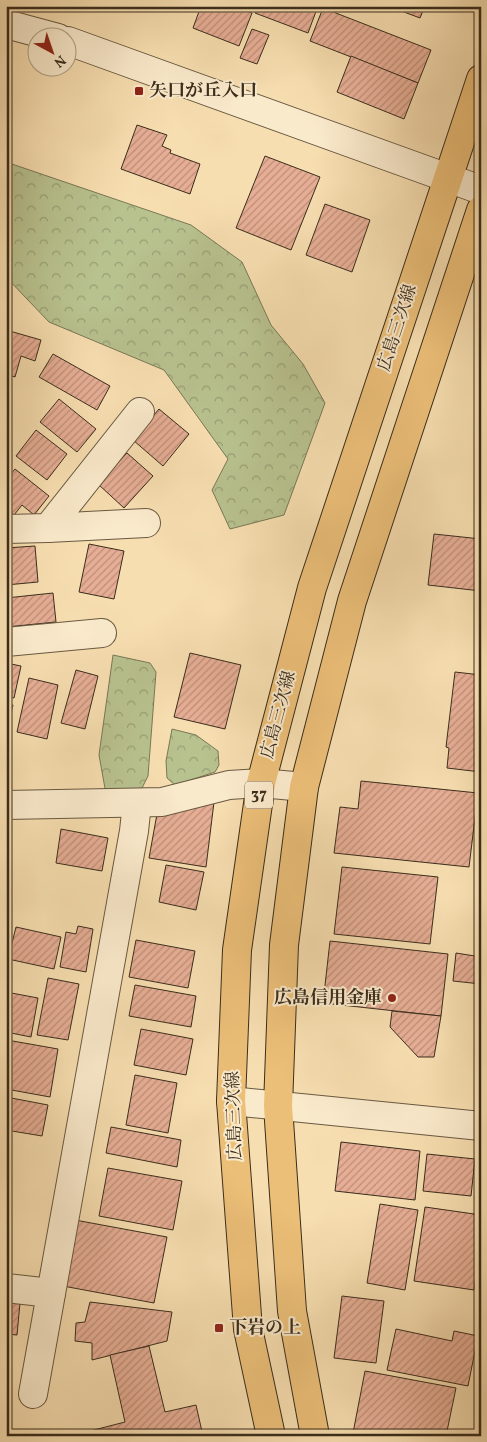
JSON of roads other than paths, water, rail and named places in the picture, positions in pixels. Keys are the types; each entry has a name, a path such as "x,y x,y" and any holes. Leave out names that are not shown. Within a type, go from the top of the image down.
{"main road":[{"name":"広島三次線","path":"271,1436 248,1329 231,1101 237,950 261,784 312,588 481,79"},
{"path":"315,1436 292,1311 278,1106 284,945 304,787 352,601 481,210"}],"street":[{"path":"6,24 28,30"},
{"path":"78,45 481,190"},
{"path":"48,528 140,412"},
{"path":"6,529 146,523"},
{"path":"6,642 102,633"},
{"path":"6,805 162,802 229,785 261,784 304,787"},
{"path":"33,1394 134,831 137,803"},
{"path":"231,1101 481,1126"},
{"path":"6,1288 51,1293"}],"place":[{"name":"矢口が丘入口","path":"139,91"},
{"name":"広島信用金庫","path":"392,998"},
{"name":"下岩の上","path":"219,1328"}]}
